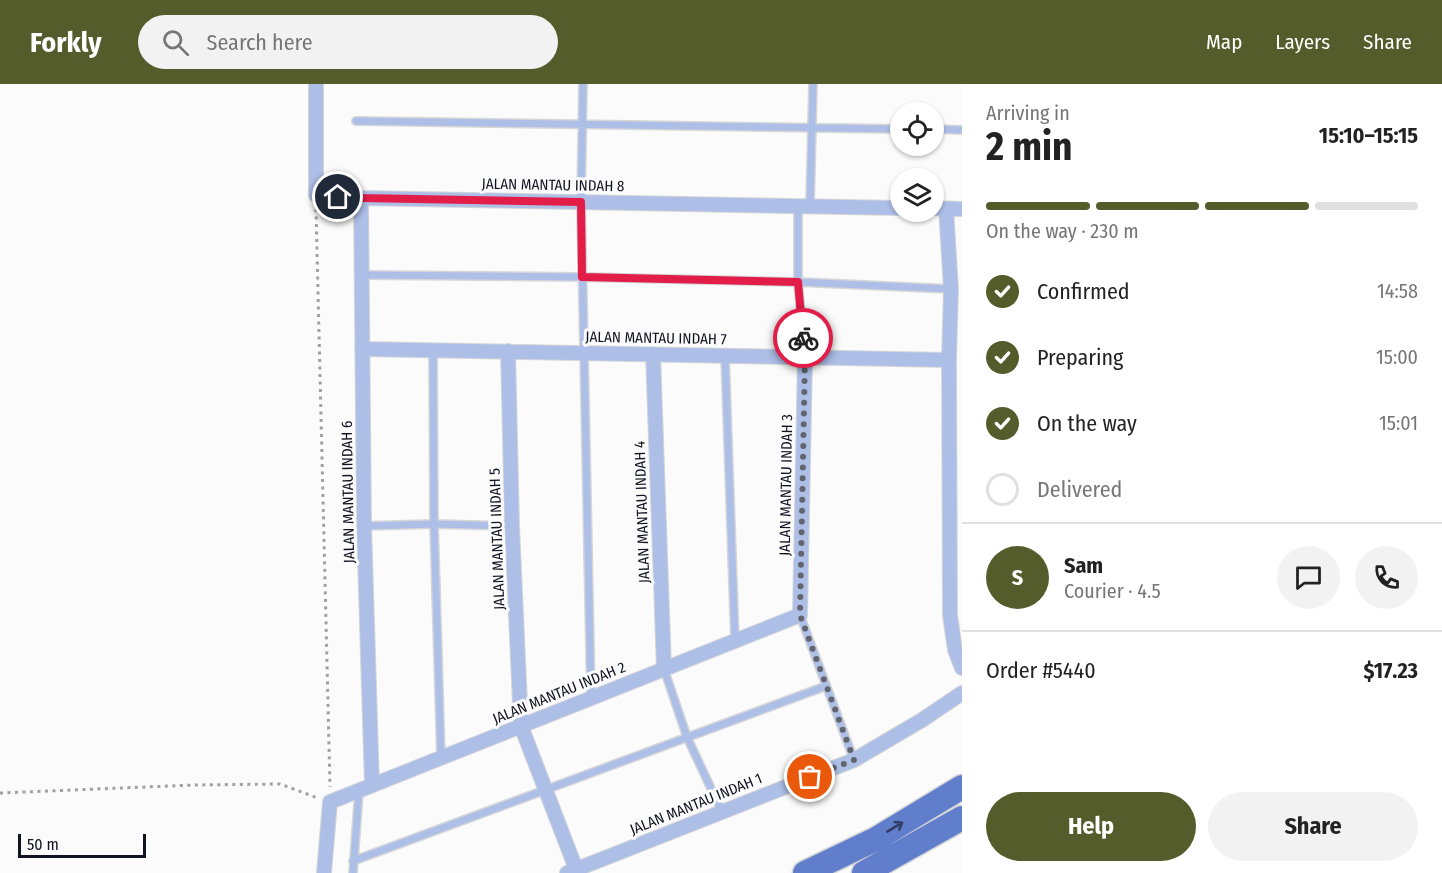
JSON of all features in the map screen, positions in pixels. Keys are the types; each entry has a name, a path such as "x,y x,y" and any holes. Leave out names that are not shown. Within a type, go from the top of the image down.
{"highway":[{"path":"805,873 876,839 962,787"},
{"path":"864,873 962,818"},
{"path":"837,873 841,865 863,845"}],"street":[{"path":"316,84 316,195"},
{"name":"JALAN MANTAU INDAH 8","path":"316,195 361,198 890,208"},
{"name":"JALAN MANTAU INDAH 6","path":"361,198 364,526 372,785"},
{"path":"944,208 962,209"},
{"path":"941,222 951,289 950,615 955,650 962,668"},
{"name":"JALAN MANTAU INDAH 7","path":"362,349 949,360"},
{"name":"JALAN MANTAU INDAH 5","path":"508,351 512,526 521,726 571,871"},
{"name":"JALAN MANTAU INDAH 4","path":"653,354 664,669"},
{"name":"JALAN MANTAU INDAH 3","path":"800,615 805,357"},
{"name":"JALAN MANTAU INDAH 2","path":"330,802 800,615"},
{"name":"JALAN MANTAU INDAH 1","path":"571,871 854,760 922,720 962,693"},
{"path":"324,873 330,802"}],"lane":[{"path":"583,84 581,202 591,698"},
{"path":"805,357 798,282 812,128 813,84"},
{"path":"356,121 890,129"},
{"path":"944,129 962,130"},
{"path":"362,275 798,282 951,289"},
{"path":"433,350 434,524 441,758"},
{"path":"725,356 735,641"},
{"path":"364,526 434,524 512,526"},
{"path":"800,615 854,760"},
{"path":"664,669 687,737 722,812"},
{"path":"353,861 826,686"},
{"path":"353,873 359,791"}],"path":[{"path":"0,793 280,784 330,802 316,195"}],"way so far":[{"path":"803,338 805,357 800,615 854,760 810,777"}],"route":[{"path":"338,197 581,202 582,277 798,282 803,338"}]}
